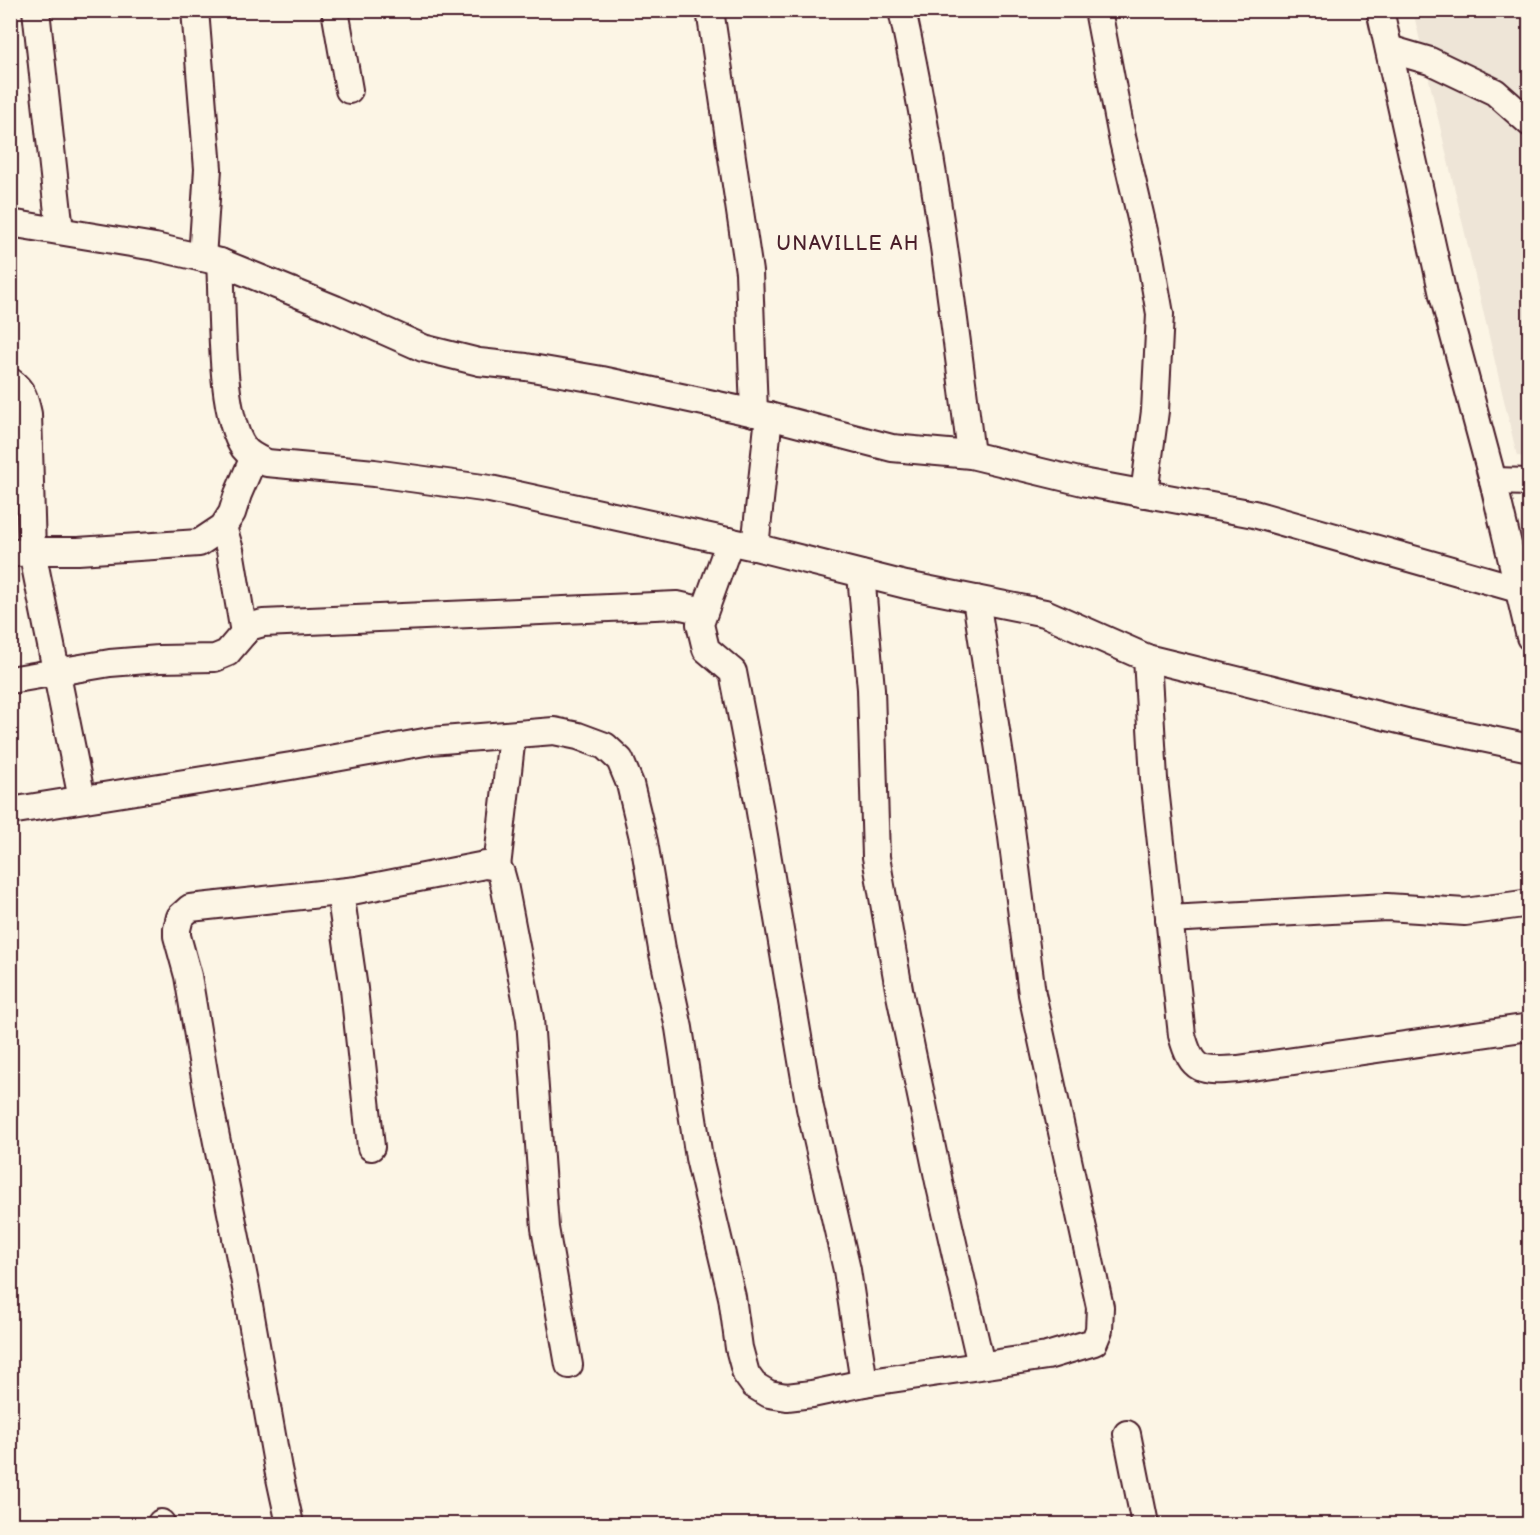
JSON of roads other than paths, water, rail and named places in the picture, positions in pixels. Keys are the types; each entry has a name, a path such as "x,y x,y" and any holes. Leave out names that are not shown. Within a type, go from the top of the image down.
{"street":[{"path":"36,10 60,231"},
{"path":"195,10 208,169 211,260 229,397 234,428 244,448 254,457 267,463 374,472 490,489 730,541 861,574 1045,613 1147,658 1415,724 1530,748"},
{"path":"335,10 349,90"},
{"path":"710,10 749,272 761,415 755,547"},
{"path":"902,10 918,85 950,278 972,455"},
{"path":"1098,10 1122,137 1150,257 1160,314 1155,411 1144,494"},
{"path":"1380,10 1443,295 1493,480 1530,637"},
{"path":"1389,49 1430,61 1495,92 1530,123"},
{"path":"10,224 155,247 211,260 335,309 423,348 479,362 526,367 602,380 761,415 892,448 972,455 1087,483 1254,514 1518,589"},
{"path":"10,381 18,386 24,396 28,414 21,553 55,672 82,799"},
{"path":"21,553 199,543 223,526 232,513 254,457"},
{"path":"1493,480 1530,482"},
{"path":"223,526 230,550 244,633"},
{"path":"730,541 700,624 706,649 734,672 810,1108 847,1270 864,1383"},
{"path":"861,574 871,689 876,857 903,1007 939,1182 981,1365"},
{"path":"10,811 291,766 430,741 554,731 578,736 605,746 621,760 630,784 644,842 662,949 679,1028 699,1158 732,1297 739,1348 746,1374 754,1385 769,1394 787,1397 864,1383 1047,1356 1094,1342 1098,1334 1100,1307 1032,994 1011,829 976,599"},
{"path":"10,680 110,663 215,658 227,653 249,627 263,623 677,605 704,611"},
{"path":"1147,658 1154,779 1182,1035 1187,1054 1193,1064 1218,1070 1248,1068 1530,1027"},
{"path":"512,736 497,867 504,884 530,1019 545,1228 568,1365"},
{"path":"290,1524 209,1102 188,976 177,928 180,917 190,908 340,892 485,865 497,867"},
{"path":"340,892 354,989 371,1148"},
{"path":"1169,919 1387,907 1465,912 1530,903"},
{"path":"1127,1434 1145,1524"}],"district":[{"name":"UNAVILLE AH","path":"848,244"}]}
